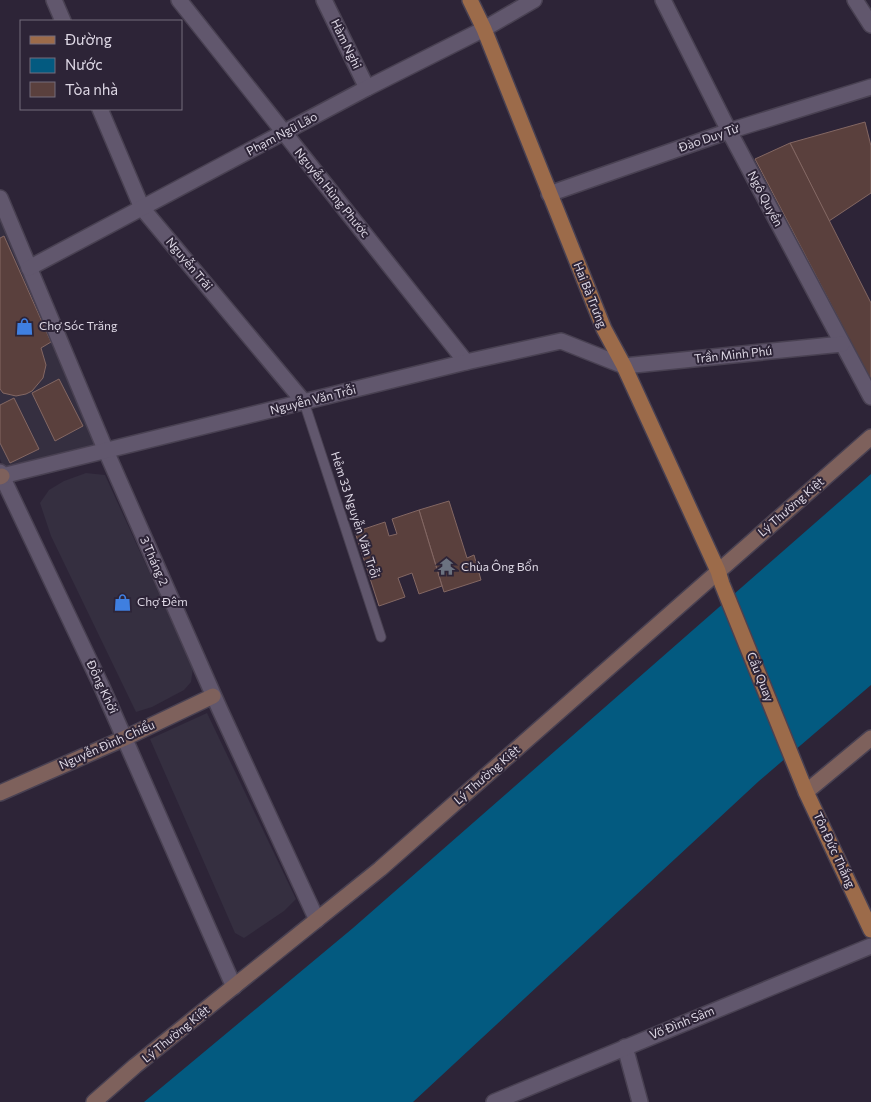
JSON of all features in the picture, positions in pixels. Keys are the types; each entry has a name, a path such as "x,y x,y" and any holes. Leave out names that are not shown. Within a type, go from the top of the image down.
{"main road":[{"name":"Hai Bà Trưng","path":"470,0 484,29 604,329 624,366 720,577"},
{"name":"Cầu Quay","path":"720,577 797,770"},
{"name":"Tôn Đức Thắng","path":"797,770 871,930"}],"street":[{"path":"54,0 63,20"},
{"name":"Nguyễn Hùng Phước","path":"178,0 466,362"},
{"name":"Hàm Nghi","path":"324,0 367,88"},
{"name":"Phạm Ngũ Lão","path":"29,268 367,88 484,29 534,0"},
{"name":"Ngô Quyền","path":"663,0 729,131 871,397"},
{"path":"855,0 871,25"},
{"name":"Đào Duy Từ","path":"549,194 729,131 871,87"},
{"name":"Nguyễn Trãi","path":"100,110 142,208 304,402"},
{"name":"3 Tháng 2","path":"0,198 106,451 213,696 317,920"},
{"name":"Nguyễn Văn Trỗi","path":"1,475 466,362 561,342 624,366"},
{"name":"Trần Minh Phú","path":"624,366 842,344"},
{"name":"Lý Thường Kiệt","path":"94,1102 380,869 720,577 871,437"},
{"name":"Đồng Khởi","path":"1,475 125,738 234,987"},
{"name":"Nguyễn Đình Chiểu","path":"0,792 125,738 213,696"},
{"path":"806,792 871,738"},
{"name":"Võ Đình Sâm","path":"494,1102 871,946"},
{"path":"625,1047 640,1102"}],"lane":[{"name":"Hẻm 33 Nguyễn Văn Trỗi","path":"304,402 381,637"}],"shaded area":[{"name":"Chợ Sóc Trăng","path":"0,208 101,444 4,469 0,459"},
{"name":"Chợ Đêm","path":"86,473 105,475 193,668 191,682 184,690 152,707 136,712 51,536 40,503 49,490 64,481"},
{"path":"207,713 296,899 284,911 244,938 235,933 150,739"}],"water":[{"path":"871,474 871,685 759,781 413,1102 144,1102 353,928"}],"building":[{"path":"865,122 871,146 871,193 829,221 790,143"},
{"path":"790,143 871,303 871,381 755,159"},
{"path":"4,236 51,342 41,348 46,365 43,378 32,391 16,396 3,393 0,389 0,238"},
{"path":"59,379 83,426 55,441 32,393"},
{"path":"14,398 39,449 10,463 0,443 0,405"},
{"path":"449,501 467,558 474,555 481,580 444,592 419,510"},
{"path":"419,510 442,586 419,594 412,573 398,578 405,597 379,606 355,532 385,522 389,536 397,534 392,519"}],"place":[{"name":"Chợ Sóc Trăng","path":"25,326"},
{"name":"Chùa Ông Bổn","path":"447,567"},
{"name":"Chợ Đêm","path":"123,602"}]}
